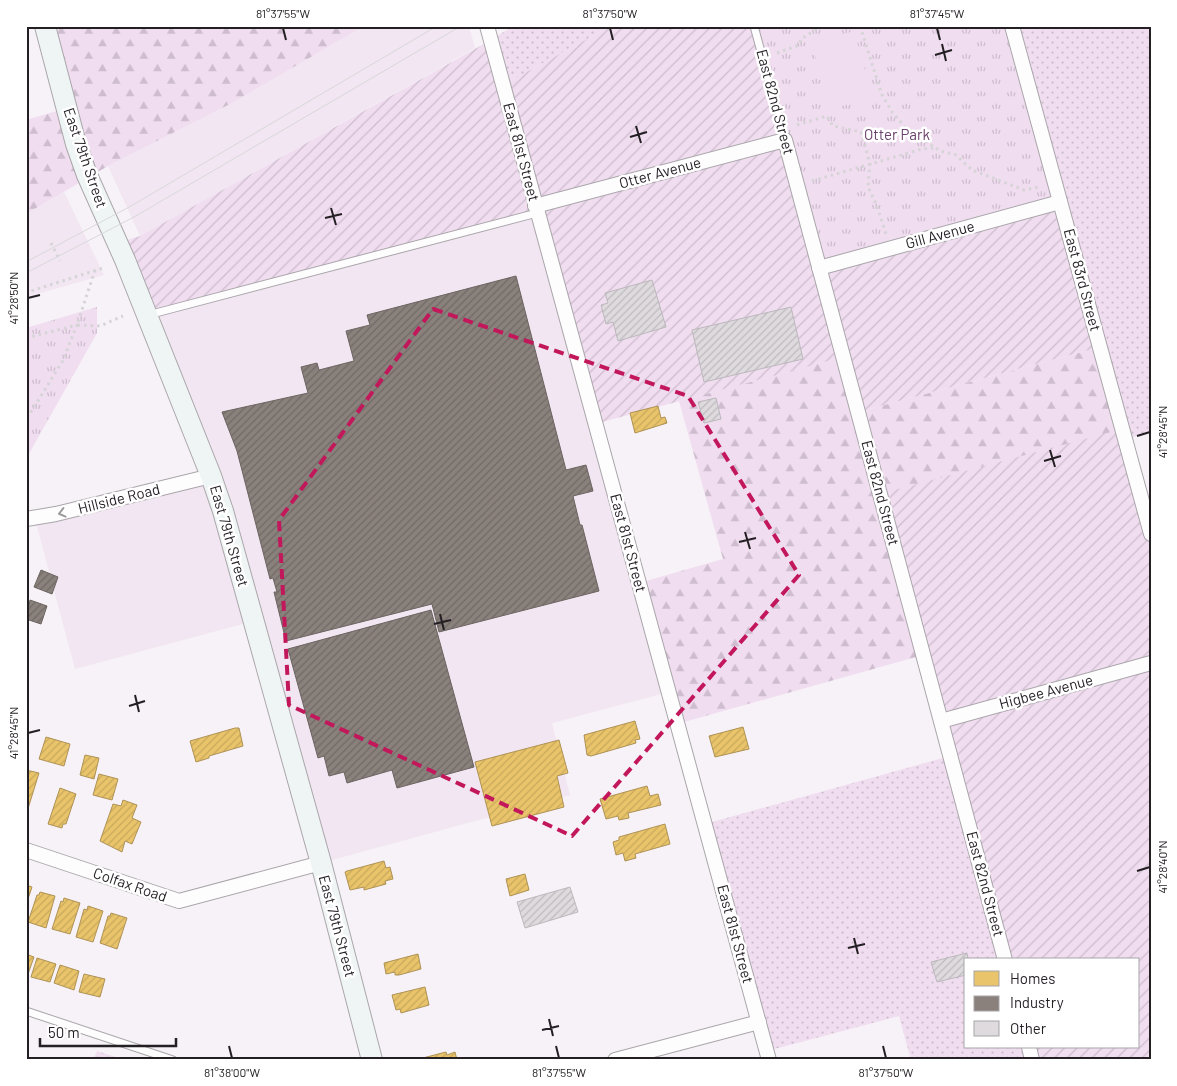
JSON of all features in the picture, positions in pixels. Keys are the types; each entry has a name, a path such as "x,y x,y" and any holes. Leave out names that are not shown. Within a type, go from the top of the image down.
{"main road":[{"name":"East 79th Street","path":"44,26 82,160 147,315 211,476 321,863 372,1060"}],"street":[{"name":"East 81st Street","path":"487,26 769,1060"},
{"name":"East 83rd Street","path":"1012,26 1151,534"},
{"name":"Otter Avenue","path":"536,210 785,140"},
{"name":"East 82nd Street","path":"785,140 1004,958"},
{"name":"Gill Avenue","path":"819,268 1060,202"},
{"name":"Hillside Road","path":"26,519 56,514 211,476"},
{"name":"Higbee Avenue","path":"941,720 1151,664"},
{"name":"Colfax Road","path":"26,850 179,901 321,863"},
{"path":"616,1060 760,1022"}],"lane":[{"name":"East 82nd Street","path":"754,26 785,140"},
{"path":"147,315 536,210"},
{"path":"26,1011 173,1060"}],"path":[{"path":"777,53 799,45 801,39 822,26"},
{"path":"860,26 882,95 892,112 905,127 934,148 956,155 972,170 1024,190 1039,187"},
{"path":"797,125 827,116 832,126 861,132 870,164 868,187 877,206 886,235"},
{"path":"812,181 934,148"},
{"path":"51,244 60,261"},
{"path":"26,290 28,292 103,268"},
{"path":"26,420 62,362 77,325 95,270"},
{"path":"26,338 77,325 100,326 123,316"}],"highlighted area":[{"path":"433,309 688,396 799,575 572,836 289,705 279,520"}],"shaded area":[{"path":"364,26 469,26 475,48 140,236 108,166 234,102"},
{"path":"64,192 104,275 26,297 26,214"},
{"path":"537,213 669,692 552,723 570,795 321,863 254,621 75,669 35,519 211,475 147,315"}],"green space":[{"path":"55,26 364,26 234,102 108,166 26,214 26,120 67,108"},
{"path":"513,26 611,26 503,85 491,40"},
{"path":"611,26 754,26 819,268 1060,202 1100,347 858,412 843,357 595,424 537,213 147,315 117,243 140,236 491,40 503,85"},
{"name":"Otter Park","path":"754,26 1012,26 1060,202 819,268"},
{"path":"1012,26 1151,26 1151,432 1125,439"},
{"path":"854,31 873,98 830,109 812,43"},
{"path":"97,307 97,333 26,459 26,328"},
{"path":"1100,347 1122,429 923,655 677,724 639,583 723,559 679,401 843,357 858,412"},
{"path":"1122,429 1151,534 1151,1060 1032,1060 1029,1048 1140,1048 1140,958 1004,958 880,494"},
{"path":"950,756 1004,958 964,958 964,1048 1029,1048 1032,1060 911,1060 899,1016 767,1051 705,824"},
{"path":"97,1051 125,1060 93,1060"}],"building: Homes":[{"path":"658,406 661,418 665,417 667,423 635,433 630,413"},
{"path":"635,721 640,739 635,740 636,743 591,756 587,755 584,735"},
{"path":"743,727 749,749 715,757 709,736"},
{"path":"239,728 243,746 196,762 190,741"},
{"path":"46,737 70,744 64,766 39,759"},
{"path":"559,740 568,773 557,776 564,807 492,826 475,762"},
{"path":"85,755 99,758 94,779 80,775"},
{"path":"26,770 39,773 26,815"},
{"path":"99,774 118,779 112,800 93,795"},
{"path":"647,786 650,796 658,794 661,805 628,813 629,818 619,820 618,816 606,819 600,799"},
{"path":"60,788 76,794 66,824 63,824 62,828 48,824"},
{"path":"123,800 137,805 132,818 141,822 132,844 125,841 122,852 100,841 113,804 121,806"},
{"path":"665,824 670,844 635,854 636,858 625,861 623,853 616,855 613,842 619,840 619,837"},
{"path":"384,861 386,868 390,867 393,879 385,881 386,884 364,890 364,887 350,890 345,872"},
{"path":"525,874 529,890 510,896 506,879"},
{"path":"26,885 32,887 26,905"},
{"path":"40,892 55,896 46,928 28,922 37,895"},
{"path":"64,898 80,903 70,934 52,929 61,901 63,902"},
{"path":"88,906 103,911 93,942 76,937 84,909 87,910"},
{"path":"111,913 127,918 117,949 100,943 108,916"},
{"path":"26,954 34,957 28,974 26,973"},
{"path":"418,954 421,969 399,975 395,975 395,972 386,974 384,963"},
{"path":"37,958 56,964 50,982 31,977"},
{"path":"60,965 79,971 74,990 54,983"},
{"path":"84,974 105,979 100,997 79,992"},
{"path":"425,987 429,1005 401,1013 400,1009 396,1010 392,995"},
{"path":"446,1052 447,1055 455,1052 457,1060 415,1060"}],"building: Industry":[{"path":"516,276 566,470 586,465 593,491 573,496 599,591 439,632 432,604 286,641 274,592 277,592 273,578 270,579 237,451 222,412 308,393 301,367 317,363 319,370 354,361 346,331 370,325 367,315"},
{"path":"41,570 58,577 52,594 34,587"},
{"path":"30,600 47,606 41,624 26,619"},
{"path":"431,610 474,767 397,788 392,770 347,783 344,772 329,776 324,756 318,758 288,649"}],"building: Other":[{"path":"652,280 666,327 618,341 613,322 606,324 601,305 608,303 605,293"},
{"path":"791,307 803,359 704,382 692,330"},
{"path":"716,398 721,419 704,423 698,402"},
{"path":"570,887 578,912 525,928 517,902"},
{"path":"967,953 968,958 964,958 964,975 937,982 931,962"}],"tram line":[{"path":"26,262 131,206 437,26"},
{"path":"26,273 134,217 461,26"}]}
